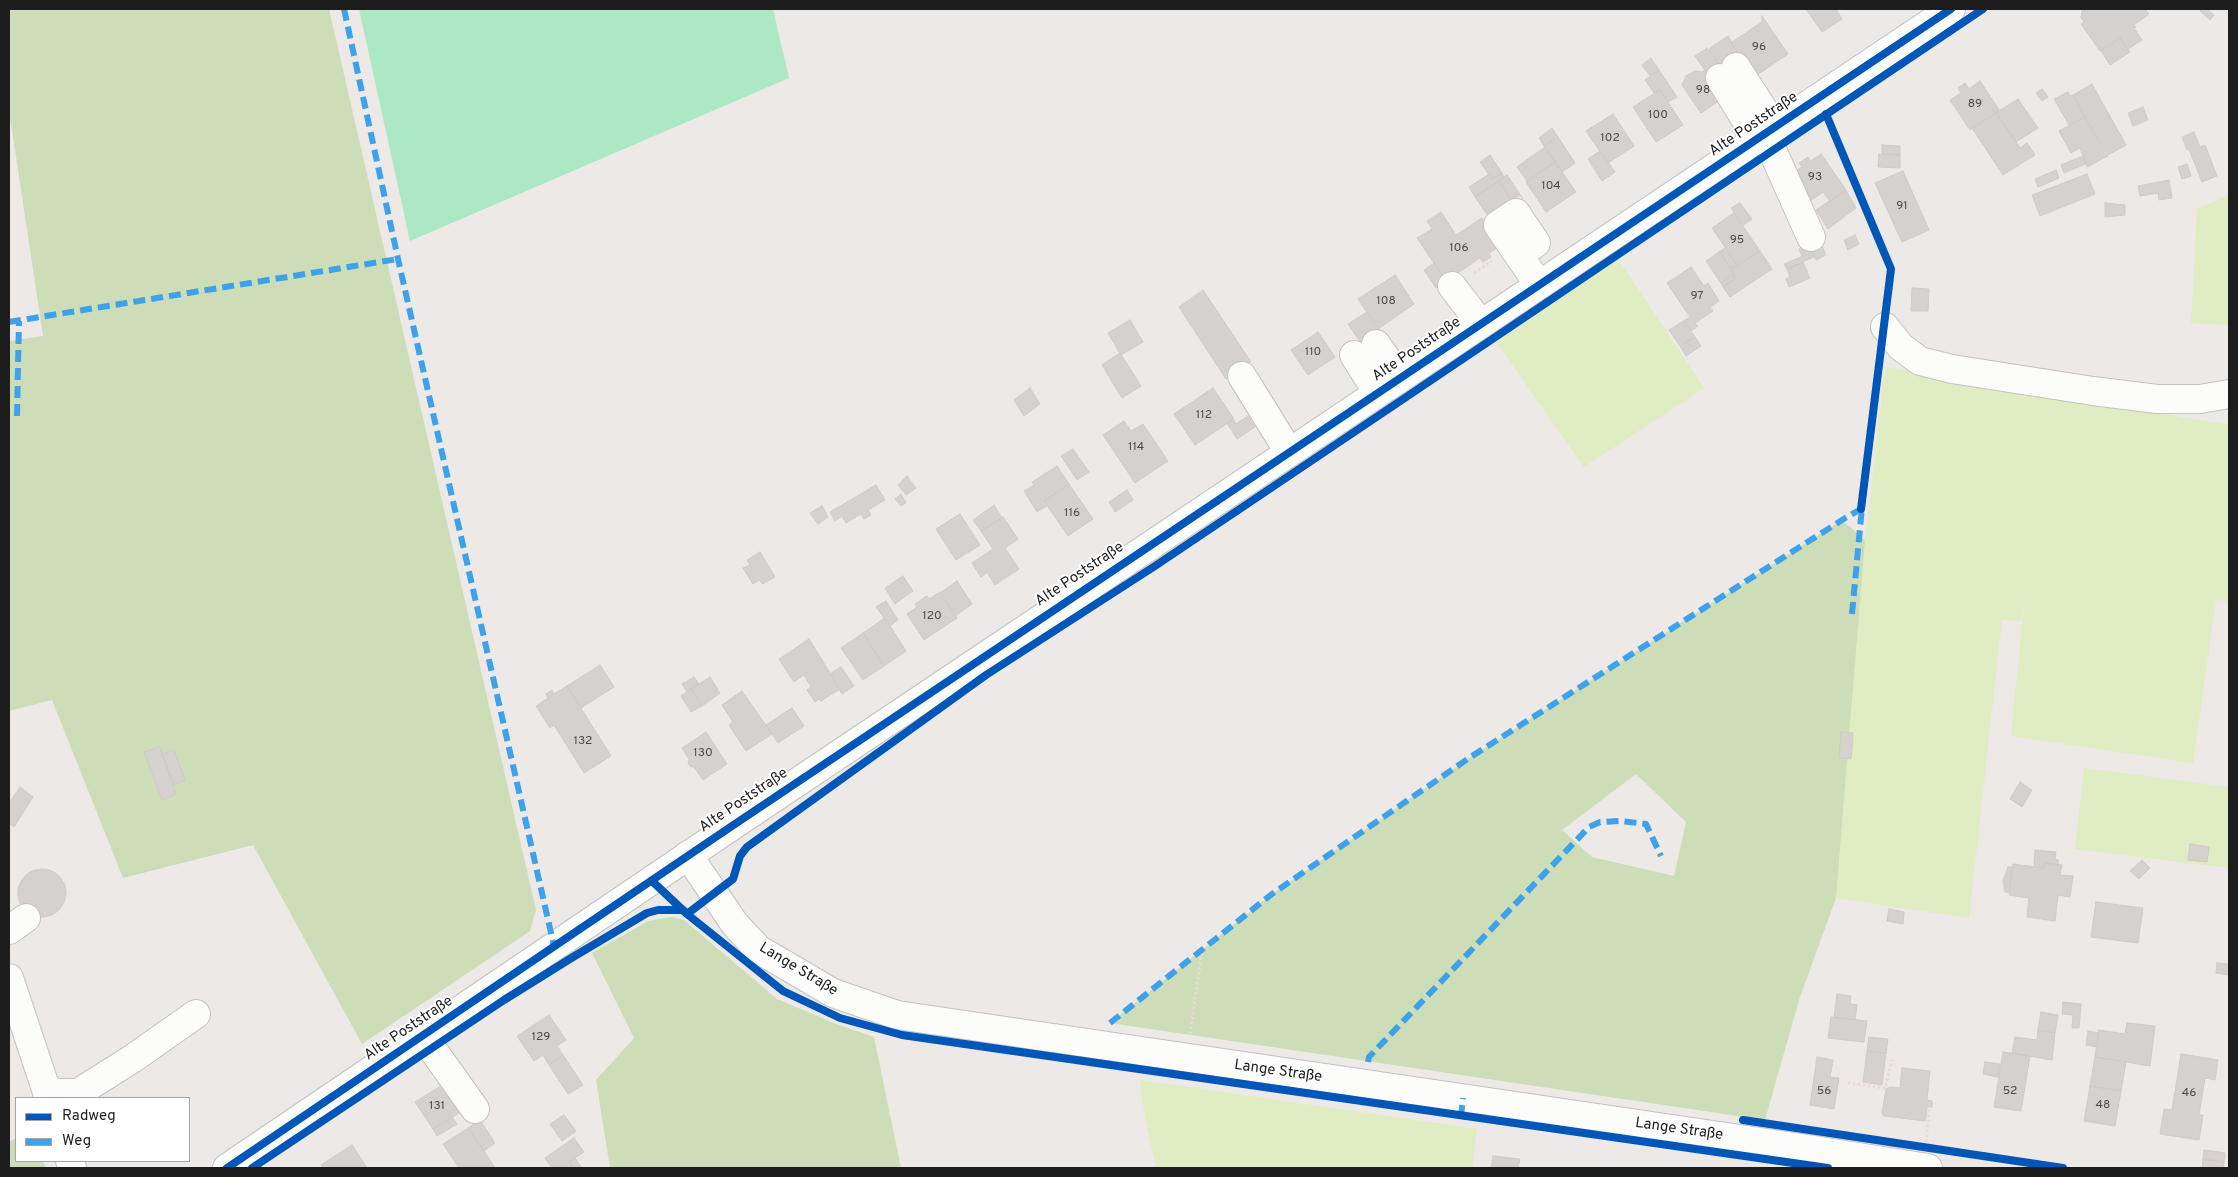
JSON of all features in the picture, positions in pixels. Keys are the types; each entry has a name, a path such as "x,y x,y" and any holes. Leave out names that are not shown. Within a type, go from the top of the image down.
{"street":[{"name":"Alte Poststraße","path":"228,1168 688,856 1951,9"},
{"path":"1728,72 1766,134 1811,237"},
{"path":"1516,251 1539,285"},
{"path":"1452,286 1481,324"},
{"path":"1885,328 1901,347 1920,361 1952,369 2093,391 2157,398 2200,399 2229,394"},
{"path":"1378,393 1365,349 1400,378"},
{"path":"1242,376 1289,452"},
{"name":"Lange Straße","path":"688,856 734,923 758,949 833,993 897,1015 1806,1158 1927,1155"},
{"path":"9,978 48,1096 78,1093 132,1059 196,1014"},
{"path":"423,1036 475,1109"}],"path":[{"path":"1452,286 1516,251"},
{"path":"1189,1035 1202,950"},
{"path":"1848,1083 1885,1088 1892,1060"},
{"path":"1927,1155 1929,1107"}],"green space":[{"path":"9,9 329,9 536,910 530,931 362,1044 253,845 123,878 52,700 9,711 9,341 43,336 9,110"},
{"path":"359,9 773,9 789,78 410,241"},
{"path":"2229,195 2229,325 2191,323 2197,209"},
{"path":"1618,259 1704,388 1584,467 1495,340"},
{"path":"1885,367 2229,425 2229,601 2216,600 2193,763 2011,736 2025,595 2021,621 2002,620 1969,918 1836,898 1865,540"},
{"path":"1842,520 1865,540 1836,898 1800,997 1765,1120 1110,1023 1272,894 1469,758","holes":["1636,774 1686,822 1674,876 1592,857 1562,830"]},
{"path":"2084,768 2229,787 2229,868 2075,849"},
{"path":"672,917 684,920 777,999 836,1024 874,1037 901,1168 610,1168 596,1080 634,1038 592,953 648,921"},
{"path":"1140,1080 1477,1129 1472,1168 1156,1168 1145,1118"},
{"path":"15,1139 15,1162 43,1162 46,1168 9,1168 9,1142"}],"building":[{"path":"1806,9 1836,9 1842,19 1822,32"},
{"path":"2084,9 2145,9 2149,14 2134,25 2142,40 2128,49 2120,38 2100,51 2081,24 2084,22 2081,17"},
{"path":"2207,9 2214,15 2210,20 2200,11"},
{"path":"1762,16 1788,54 1754,77 1728,38 1732,42 1762,22"},
{"path":"1728,36 1740,56 1721,68 1709,49"},
{"path":"2120,38 2130,52 2110,65 2101,51"},
{"path":"1707,48 1721,68 1709,76 1695,56"},
{"path":"1651,58 1659,70 1650,76 1642,65"},
{"path":"1659,70 1677,97 1668,102 1660,90 1654,93 1645,80"},
{"path":"1705,70 1723,98 1701,113 1682,85 1686,76 1695,71 1702,72"},
{"path":"1980,81 2000,111 1970,130 1950,100 1961,93 1958,88 1965,83 1969,89"},
{"path":"2092,84 2126,145 2106,156 2073,95"},
{"path":"2042,89 2048,97 2042,101 2036,93"},
{"path":"1660,90 1683,125 1656,142 1633,107"},
{"path":"2068,92 2070,96 2073,95 2085,117 2069,125 2054,99"},
{"path":"2018,99 2038,128 2016,142 1996,113"},
{"path":"2143,107 2148,120 2133,126 2128,113"},
{"path":"1996,113 2020,148 2027,143 2035,155 2003,175 1972,128"},
{"path":"1613,114 1634,146 1608,163 1586,131"},
{"path":"2085,117 2108,156 2087,167 2080,148 2071,153 2059,131"},
{"path":"1552,128 1558,137 1544,146 1539,138"},
{"path":"2194,132 2200,147 2205,145 2217,176 2202,182 2189,149 2187,150 2182,137"},
{"path":"1558,137 1575,163 1562,172 1544,146"},
{"path":"1882,145 1900,146 1900,155 1882,154"},
{"path":"1545,147 1555,162 1527,181 1517,167"},
{"path":"1600,151 1615,172 1602,181 1588,159"},
{"path":"1821,154 1846,190 1830,201 1823,192 1810,201 1791,174 1802,167 1799,163 1808,157 1811,161"},
{"path":"1879,154 1900,155 1900,168 1878,167"},
{"path":"1490,155 1502,173 1492,179 1480,162"},
{"path":"2083,156 2086,164 2064,173 2061,165"},
{"path":"1555,162 1576,192 1546,212 1526,182"},
{"path":"2187,164 2191,176 2182,179 2178,167"},
{"path":"2056,170 2059,178 2038,187 2035,179"},
{"path":"1903,171 1929,230 1902,242 1875,183"},
{"path":"1502,173 1504,177 1475,197 1469,187 1489,174 1492,179"},
{"path":"2087,174 2095,194 2040,216 2032,195"},
{"path":"1507,175 1523,199 1520,195 1511,200 1499,181"},
{"path":"2169,180 2172,198 2159,200 2158,193 2140,196 2138,186"},
{"path":"1499,181 1512,201 1488,216 1475,197"},
{"path":"1846,190 1856,208 1828,229 1816,210"},
{"path":"1740,203 1752,219 1743,225 1731,208"},
{"path":"2105,203 2125,205 2125,215 2105,217"},
{"path":"1441,212 1456,235 1482,218 1500,246 1489,253 1491,257 1483,262 1480,258 1446,281 1417,238 1432,229 1427,221"},
{"path":"1734,213 1760,251 1738,266 1712,228"},
{"path":"1855,235 1859,244 1848,250 1844,240"},
{"path":"1818,237 1826,255 1816,260 1807,242"},
{"path":"1809,245 1814,257 1804,261 1799,249"},
{"path":"1725,248 1720,253 1734,274 1721,283 1706,261"},
{"path":"1726,249 1737,265 1731,269 1720,253"},
{"path":"1760,251 1772,269 1730,297 1723,287 1736,278 1731,269"},
{"path":"1801,257 1803,262 1787,269 1784,264"},
{"path":"1803,262 1810,278 1789,287 1786,279 1790,277 1787,269"},
{"path":"1434,263 1446,281 1448,281 1436,288 1424,270"},
{"path":"1691,267 1704,286 1708,283 1719,301 1710,307 1713,311 1695,323 1698,326 1691,331 1684,321 1690,317 1667,283"},
{"path":"1395,275 1414,304 1378,329 1358,299"},
{"path":"1733,275 1736,278 1723,287 1721,283"},
{"path":"1912,288 1929,289 1928,311 1911,311"},
{"path":"1203,290 1251,362 1226,379 1179,307"},
{"path":"1367,312 1382,333 1363,346 1348,324"},
{"path":"1130,320 1143,342 1121,355 1108,333"},
{"path":"1684,321 1695,337 1680,346 1669,330"},
{"path":"1318,332 1335,357 1308,375 1291,350"},
{"path":"1695,337 1701,346 1686,356 1680,346"},
{"path":"1120,353 1141,386 1122,398 1102,365"},
{"path":"1030,388 1040,404 1024,416 1014,400"},
{"path":"1213,388 1234,419 1195,445 1174,414"},
{"path":"1248,416 1255,427 1237,439 1227,423 1233,419 1236,424"},
{"path":"1124,421 1131,431 1143,424 1168,461 1135,483 1103,435"},
{"path":"1073,449 1089,472 1077,480 1061,456"},
{"path":"1057,466 1069,484 1044,501 1048,505 1037,512 1024,491 1034,485 1032,482"},
{"path":"907,476 916,488 906,495 898,485"},
{"path":"1069,484 1093,519 1068,536 1044,501"},
{"path":"876,485 885,500 868,510 871,515 864,519 861,514 846,523 842,516 835,521 830,512"},
{"path":"1127,490 1133,500 1115,512 1109,502"},
{"path":"901,494 906,503 901,506 895,499"},
{"path":"994,505 1002,518 981,531 973,520"},
{"path":"822,506 828,517 818,524 810,513"},
{"path":"960,514 980,545 956,560 936,529"},
{"path":"1003,517 1018,539 1005,548 1019,569 995,585 987,572 981,577 972,563 993,549 981,531"},
{"path":"760,552 775,577 763,584 759,580 753,584 743,568 750,565 747,560"},
{"path":"903,576 913,591 895,604 885,588"},
{"path":"957,581 972,604 955,616 940,593"},
{"path":"940,592 957,618 924,640 907,614 917,607 915,604 927,596 929,599"},
{"path":"886,601 898,620 890,626 876,607"},
{"path":"885,618 906,651 884,666 863,633"},
{"path":"863,633 884,666 863,680 841,648"},
{"path":"809,639 840,689 821,701 819,699 815,702 807,690 811,687 804,675 794,682 779,659"},
{"path":"600,665 614,687 581,708 567,686"},
{"path":"841,667 854,686 842,694 830,674"},
{"path":"694,677 699,684 687,692 682,684"},
{"path":"710,677 720,693 702,706 691,689"},
{"path":"567,686 611,756 584,773 554,725 550,728 536,706 548,698 546,694 552,690 554,694"},
{"path":"691,689 702,706 691,712 681,696"},
{"path":"742,691 772,734 746,751 729,725 733,722 722,705"},
{"path":"792,708 804,726 778,743 766,725"},
{"path":"706,732 727,764 703,780 694,767 691,767 688,763 689,759 682,748"},
{"path":"1841,732 1853,733 1851,759 1839,758"},
{"path":"160,747 176,794 162,800 144,752"},
{"path":"174,750 185,780 174,785 162,754"},
{"path":"2020,782 2032,790 2022,807 2010,799"},
{"path":"20,787 33,797 14,827 9,823 9,803"},
{"path":"2190,844 2209,847 2207,862 2188,860"},
{"path":"2035,850 2056,852 2055,859 2058,860 2058,865 2045,863 2044,868 2034,866"},
{"path":"2142,860 2150,868 2139,879 2130,871"},
{"path":"2045,863 2062,865 2060,875 2073,876 2070,897 2058,895 2055,921 2027,917 2029,898 2009,895 2013,864 2044,868"},
{"path":"2008,867 2012,867 2009,892 2005,892 2003,881"},
{"path":"37,869 47,869 56,873 62,879 66,893 62,907 56,913 47,917 37,917 28,913 22,907 18,898 18,888 22,879 28,873"},
{"path":"2096,902 2143,908 2138,943 2091,937"},
{"path":"1889,909 1904,912 1903,924 1887,921"},
{"path":"2217,963 2229,964 2229,975 2216,973"},
{"path":"1837,994 1851,996 1850,1004 1857,1005 1855,1020 1834,1017"},
{"path":"2063,1002 2081,1004 2079,1028 2072,1028 2073,1015 2062,1014"},
{"path":"2041,1012 2058,1015 2055,1033 2038,1030"},
{"path":"549,1015 566,1040 557,1046 563,1055 549,1065 543,1055 534,1061 517,1036"},
{"path":"1831,1017 1867,1021 1864,1042 1828,1038"},
{"path":"2127,1023 2155,1026 2150,1066 2095,1057 2099,1030 2125,1034"},
{"path":"2038,1030 2055,1033 2052,1060 2012,1053 2015,1037 2037,1040"},
{"path":"2088,1031 2099,1033 2097,1047 2086,1045"},
{"path":"1869,1037 1888,1039 1886,1053 1867,1051"},
{"path":"1867,1051 1886,1053 1882,1085 1863,1082"},
{"path":"2003,1052 2030,1056 2021,1111 1994,1107"},
{"path":"2181,1054 2218,1060 2215,1080 2205,1078 2199,1115 2203,1115 2199,1140 2160,1134 2164,1109 2172,1110"},
{"path":"563,1055 583,1085 568,1094 549,1065"},
{"path":"1817,1057 1833,1060 1830,1077 1839,1078 1834,1109 1810,1105"},
{"path":"2095,1057 2126,1062 2121,1091 2090,1086"},
{"path":"1985,1062 2000,1064 1998,1077 1983,1074"},
{"path":"1902,1068 1930,1071 1927,1100 1932,1101 1932,1107 1927,1107 1925,1121 1884,1116 1882,1113 1886,1089 1890,1087 1900,1088"},
{"path":"441,1086 459,1113 433,1129 415,1102"},
{"path":"2090,1086 2121,1091 2115,1126 2084,1121"},
{"path":"564,1115 576,1131 562,1141 550,1124"},
{"path":"452,1117 457,1124 437,1136 433,1129"},
{"path":"480,1120 495,1143 484,1151 468,1128"},
{"path":"468,1128 495,1168 459,1168 443,1144"},
{"path":"574,1138 584,1152 569,1162 574,1168 552,1168 545,1158"},
{"path":"352,1145 367,1168 324,1168 321,1165"},
{"path":"2204,1150 2225,1153 2224,1162 2203,1159"},
{"path":"1493,1156 1520,1159 1518,1168 1491,1168"},
{"path":"575,1158 580,1168 574,1168 569,1162"},
{"path":"2203,1159 2224,1162 2223,1168 2202,1168"}],"marked path":[{"path":"344,9 398,259 554,946"},
{"path":"9,322 398,259"},
{"path":"17,416 19,321"},
{"path":"1852,614 1862,507"},
{"path":"1110,1023 1272,894 1469,758 1861,509"},
{"path":"1368,1062 1369,1057 1589,827 1600,822 1620,821 1646,824 1661,856"},
{"path":"1461,1117 1463,1098"}],"cycle path":[{"path":"227,1168 729,828 1951,9"},
{"path":"687,914 733,879 740,856 747,847 986,675 1155,566 1983,9"},
{"path":"1826,114 1891,269 1861,509"},
{"path":"652,881 687,914 783,991 840,1018 902,1035 1828,1168"},
{"path":"252,1168 504,1000 573,957 647,913 658,910 683,910"},
{"path":"1743,1120 2063,1168"}]}
